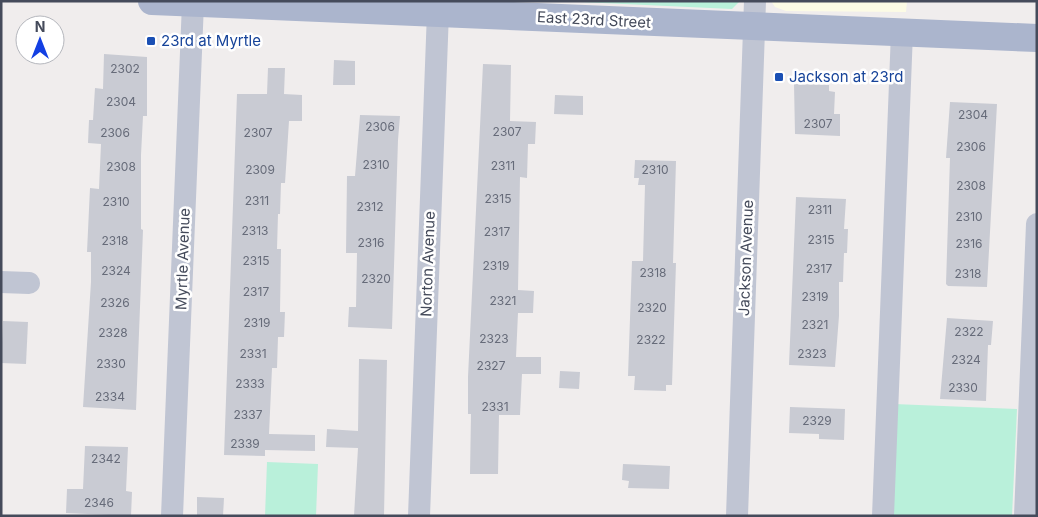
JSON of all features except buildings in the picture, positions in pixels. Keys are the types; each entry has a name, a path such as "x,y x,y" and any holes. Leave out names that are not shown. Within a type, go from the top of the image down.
{"main road":[{"name":"East 23rd Street","path":"152,1 755,14 902,32 1037,38"}],"street":[{"name":"Myrtle Avenue","path":"172,516 194,3"},
{"name":"Norton Avenue","path":"419,516 421,8"},
{"name":"Jackson Avenue","path":"737,516 755,14"},
{"path":"883,516 902,32"},
{"path":"1025,516 1037,224"},
{"path":"1,282 29,283"}],"shaded area":[{"path":"771,1 907,1 906,12 786,11 775,7"}],"green space":[{"path":"559,1 740,1 732,9"},
{"path":"894,404 1017,409 1012,516 888,516"},
{"path":"267,462 318,464 316,516 265,516"}],"place":[{"name":"23rd at Myrtle","path":"151,41"},
{"name":"Jackson at 23rd","path":"779,77"}]}
